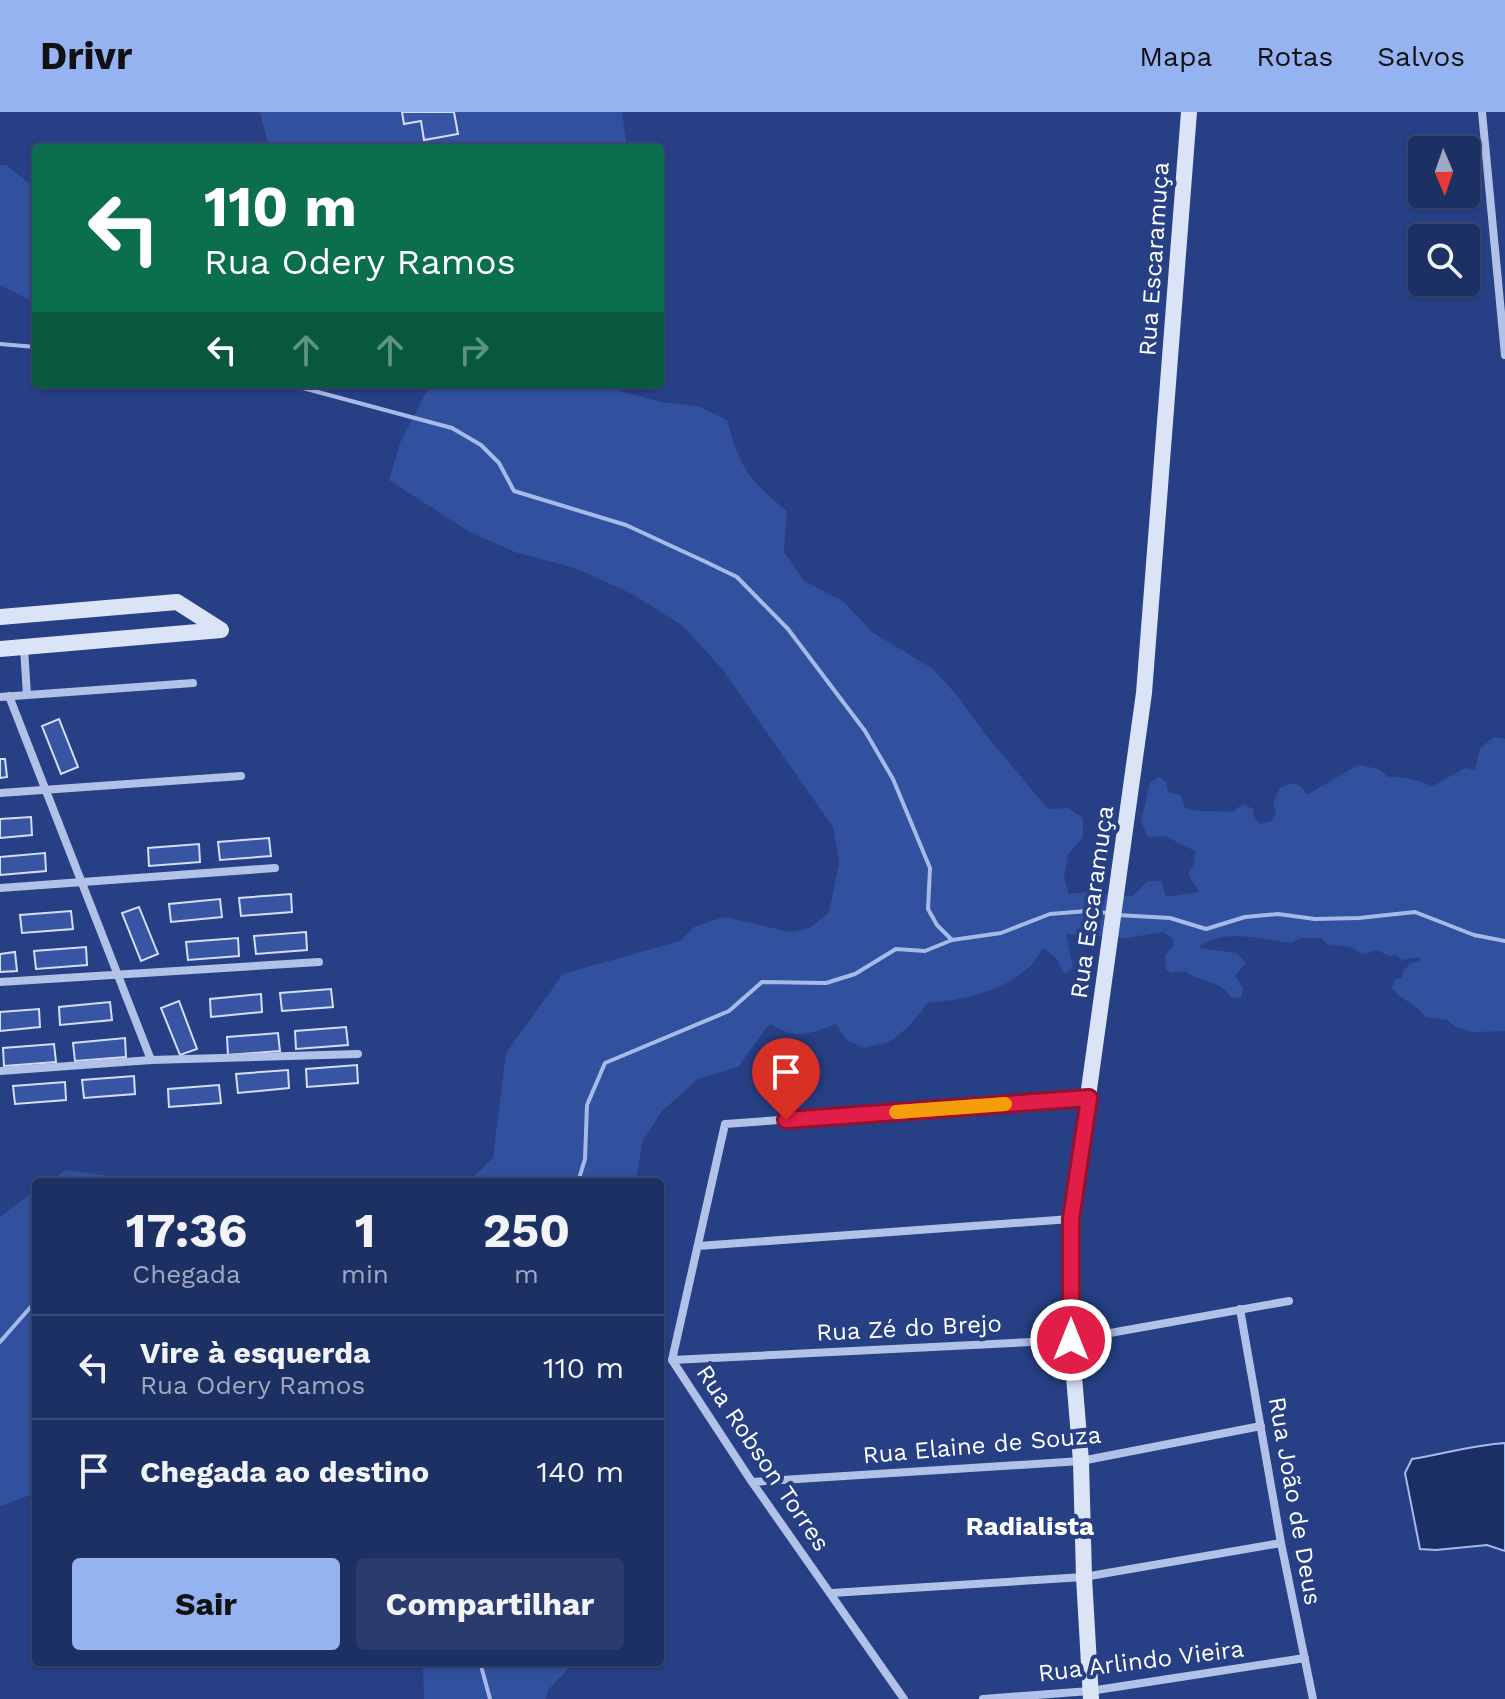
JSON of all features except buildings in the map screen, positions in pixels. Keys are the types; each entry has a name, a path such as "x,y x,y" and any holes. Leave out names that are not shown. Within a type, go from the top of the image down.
{"street":[{"name":"Rua Escaramuça","path":"1091,1695 1081,1461 1071,1340 1071,1219 1144,693 1189,112"},
{"path":"1482,112 1502,293 1505,355"},
{"path":"0,617 177,602 221,630 0,649"},
{"path":"24,647 27,695"},
{"path":"151,1060 45,789 4,696 193,683"},
{"path":"0,793 241,776"},
{"path":"0,888 275,868"},
{"path":"0,982 319,962"},
{"path":"0,1071 151,1060 358,1054"},
{"name":"Rua Robson Torres","path":"904,1699 752,1482 672,1360 725,1124 1089,1098"},
{"path":"698,1246 1071,1219"},
{"name":"Rua Zé do Brejo","path":"672,1360 1071,1340 1289,1301"},
{"name":"Rua João de Deus","path":"1240,1309 1281,1543 1313,1699"},
{"name":"Rua Elaine de Souza","path":"752,1482 1081,1461 1261,1426"},
{"path":"832,1593 1084,1577 1281,1543"},
{"name":"Rua Arlindo Vieira","path":"983,1699 1091,1695 1305,1658"}],"shaded area":[{"path":"260,112 622,112 626,144 268,144"},
{"path":"0,165 6,165 32,186 32,301 0,285"},
{"path":"428,388 609,388 661,402 697,406 727,420 748,472 763,491 787,511 784,552 804,581 844,602 872,632 933,669 1048,809 1068,808 1083,818 1083,837 1068,855 1064,878 1069,894 1085,892 1132,896 1148,881 1161,881 1166,897 1199,892 1188,874 1194,864 1195,851 1165,836 1148,837 1141,821 1150,783 1159,777 1166,782 1168,792 1181,795 1185,808 1232,812 1243,804 1253,809 1254,818 1260,824 1272,821 1276,812 1273,802 1280,788 1292,783 1302,787 1307,795 1358,765 1379,769 1388,777 1411,779 1431,787 1465,768 1475,770 1480,748 1494,737 1505,739 1505,1031 1473,1032 1455,1027 1448,1020 1425,1017 1418,1008 1399,996 1392,987 1395,979 1402,978 1403,971 1411,963 1419,961 1420,957 1401,960 1396,955 1389,956 1377,950 1362,954 1350,947 1327,944 1321,938 1300,938 1292,943 1243,936 1218,938 1198,948 1237,953 1246,963 1235,976 1243,988 1241,997 1232,998 1216,985 1185,971 1171,973 1166,969 1165,956 1174,945 1173,939 1163,932 1126,938 1066,934 1073,968 1065,974 1056,958 1043,948 1030,966 994,989 954,1000 928,1003 908,1027 889,1042 863,1048 846,1039 836,1024 818,1031 795,1034 770,1023 738,1067 698,1079 662,1111 642,1142 637,1178 472,1178 493,1158 506,1053 563,974 680,941 694,927 724,917 790,932 810,928 829,912 839,863 833,827 723,670 683,626 634,595 575,568 515,552 468,531 389,480 400,443"},
{"path":"66,1170 123,1178 55,1178"},
{"path":"32,1193 32,1494 0,1506 0,1217"},
{"path":"1505,1443 1505,1551 1487,1545 1420,1549 1405,1473 1412,1459"},
{"path":"423,1666 570,1666 548,1690 546,1699 424,1699"}],"waterway":[{"path":"0,344 32,347"},
{"path":"303,388 452,428 481,445 499,463 514,491 626,525 737,577 788,629 865,731 893,779 930,868 928,909 937,925 952,940"},
{"path":"1117,915 1170,918 1206,929 1245,917 1278,914 1315,919 1415,912 1474,935 1505,941"},
{"path":"579,1178 585,1159 587,1105 605,1063 729,1011 762,982 826,983 855,974 896,949 925,951 952,940 1001,933 1050,914 1108,913"},
{"path":"0,1342 32,1306"},
{"path":"481,1666 490,1699"}],"slow traffic":[{"path":"896,1112 1005,1104"}],"district":[{"name":"Radialista","path":"1030,1526"}],"route":[{"path":"786,1120 1089,1098 1071,1219 1071,1340"}]}
